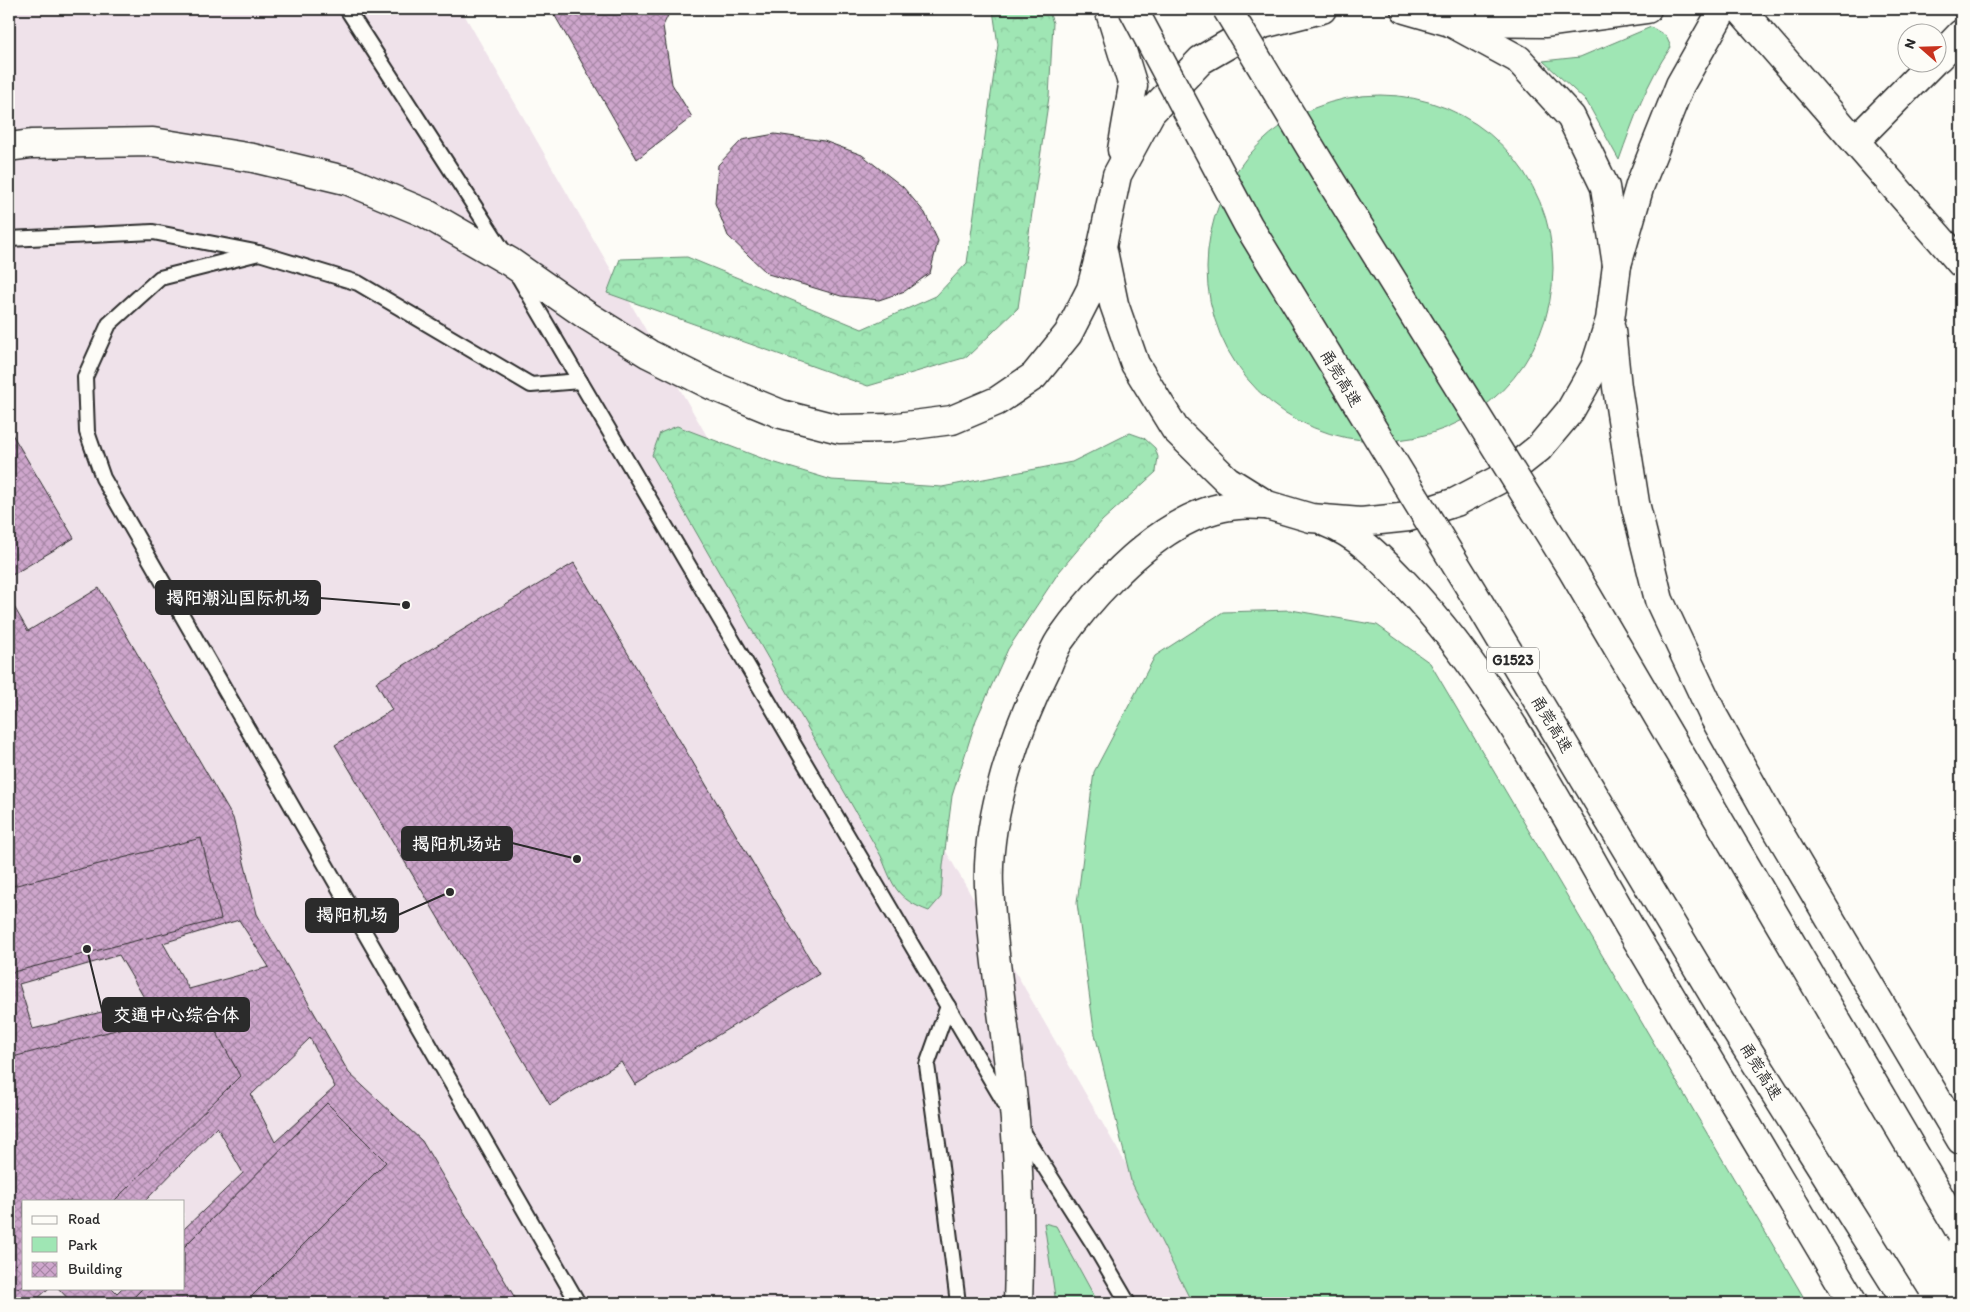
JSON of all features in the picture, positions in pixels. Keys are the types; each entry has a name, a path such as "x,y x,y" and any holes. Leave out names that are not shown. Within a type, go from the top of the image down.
{"main road":[{"path":"20,145 153,142 253,158 339,179 425,213 510,262 586,315 649,354 713,386 781,414 839,429 890,428 952,420 997,400 1034,376 1068,334 1091,289 1118,176 1133,86 1109,9"},
{"name":"甬莞高速","path":"1133,9 1248,225 1472,591 1724,1012 1907,1303"},
{"path":"1227,9 1332,184 1571,568 1961,1233"},
{"path":"1118,176 1151,112 1201,60 1263,24 1322,9"},
{"path":"1405,9 1450,22 1518,59 1571,117 1605,187 1617,265"},
{"path":"1450,22 1546,23 1647,9"},
{"path":"1312,518 1361,522 1409,517 1456,502 1500,479 1539,448 1570,410 1595,367 1610,320 1617,265 1640,185 1680,86 1723,9"},
{"path":"1740,9 1961,263"},
{"path":"1948,48 1961,34"},
{"path":"1855,141 1923,72"},
{"path":"1102,246 1114,304 1135,364 1175,429 1227,480 1267,505 1342,529 1377,554 1426,606 1470,662 1558,799 1616,903 1853,1303"},
{"path":"1610,320 1617,387 1635,503 1659,600 1714,717 1764,806 1961,1140"},
{"path":"1018,1303 1020,1241 1015,1120 989,884 994,825 1007,770 1029,702 1060,640 1102,588 1136,553 1175,526 1212,511 1238,505 1267,505"}],"lane":[{"path":"347,9 510,262 1015,1120 1094,1245 1128,1303"},
{"path":"9,239 153,232 259,253 358,283 531,385 580,381"},
{"path":"259,253 160,278 110,324 85,377 87,432 103,478 578,1303"},
{"path":"948,1006 927,1065 940,1150 958,1303"}],"shaded area":[{"path":"9,9 461,9 1206,1303 9,1303"}],"green space":[{"path":"1048,9 1053,23 1049,97 1018,308 967,357 868,386 607,293 620,259 687,257 862,329 936,296 967,263 998,45 993,10"},
{"path":"1651,27 1666,36 1671,47 1648,87 1619,160 1587,102 1543,61 1580,57"},
{"path":"1380,95 1414,98 1446,108 1476,124 1503,145 1524,172 1540,202 1550,234 1553,268 1550,302 1540,334 1524,364 1503,391 1476,412 1446,428 1414,438 1380,441 1346,438 1314,428 1284,412 1257,391 1236,364 1220,334 1210,302 1207,268 1210,234 1220,202 1236,172 1257,145 1284,124 1314,108 1346,98"},
{"path":"677,426 769,461 832,480 942,487 1072,462 1130,433 1144,438 1155,448 1158,457 1156,472 1102,521 1059,572 1008,649 976,720 952,796 941,897 929,911 909,901 897,890 881,856 652,455 660,433"},
{"path":"1291,610 1377,625 1430,663 1807,1303 1192,1303 1131,1181 1094,1030 1077,903 1094,772 1155,656 1223,612"},
{"path":"1044,1223 1056,1226 1098,1303 1056,1303"}],"building":[{"path":"551,9 671,9 663,26 672,84 692,117 637,159"},
{"path":"775,134 824,141 862,155 903,187 925,213 938,241 930,273 905,291 879,300 841,296 768,274 728,236 715,203 718,165 742,140"},
{"path":"9,429 74,538 9,577"},
{"path":"574,563 819,974 635,1085 621,1062 550,1105 335,745 392,710 376,682"},
{"path":"99,588 233,818 257,914 349,1073 422,1141 518,1303 72,1303 60,1290 114,1290 117,1293 120,1290 185,1290 185,1228 243,1173 217,1127 146,1200 22,1200 22,1290 47,1290 35,1301 9,1303 9,598 28,631","holes":["239,920 269,967 189,989 163,943","119,955 146,1001 33,1029 19,984","310,1038 335,1087 275,1142 251,1095"]},
{"path":"201,838 221,919 9,973 9,887"},
{"path":"203,1007 240,1076 115,1200 22,1200 22,1287 9,1290 9,1058"},
{"path":"327,1103 386,1162 245,1303 128,1303 141,1290 185,1290 185,1246"}],"place":[{"name":"揭阳潮汕国际机场","path":"406,605"},
{"name":"揭阳机场站","path":"577,859"},
{"name":"揭阳机场","path":"450,892"},
{"name":"交通中心综合体","path":"87,949"}]}
